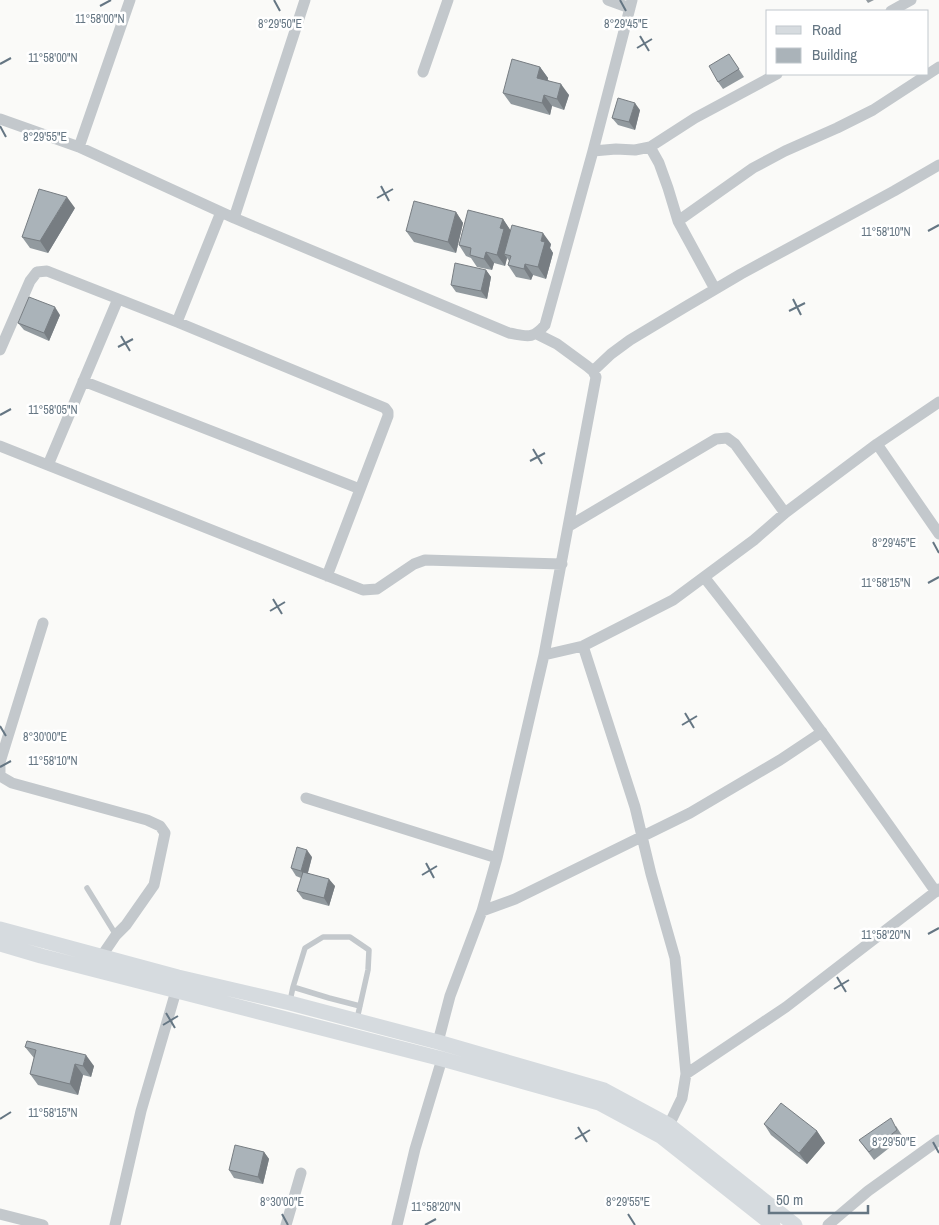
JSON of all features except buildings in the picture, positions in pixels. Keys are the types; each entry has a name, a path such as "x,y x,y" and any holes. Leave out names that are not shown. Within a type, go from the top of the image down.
{"main road":[{"path":"0,929 42,949 176,991 442,1059 599,1103 666,1131 773,1225"},
{"path":"0,944 101,957 290,1003 328,1005 358,1013 438,1042 604,1090 666,1131 795,1225"}],"street":[{"path":"79,147 130,0"},
{"path":"234,218 305,0"},
{"path":"423,72 448,0"},
{"path":"0,119 79,147 234,218 509,333 527,336 537,334 545,325 631,4 608,0"},
{"path":"894,10 911,0"},
{"path":"593,151 635,150 650,147 695,118 776,75"},
{"path":"678,222 753,168 873,110 927,75"},
{"path":"650,147 659,163 678,222 715,289"},
{"path":"593,371 630,340 715,289 939,165"},
{"path":"177,322 222,212"},
{"path":"0,350 30,281 37,272 47,271 177,322 385,408 388,416 327,576"},
{"path":"48,465 118,299"},
{"path":"438,1042 450,996 482,911 496,858 544,655 596,378 593,371 557,344 537,334"},
{"path":"83,381 360,489"},
{"path":"544,655 583,646 673,600 754,540 785,513 877,444 939,402"},
{"path":"569,526 716,439 727,438 735,444 785,513"},
{"path":"877,444 939,534"},
{"path":"0,446 363,590 377,589 414,564 425,560 562,564"},
{"path":"686,1074 786,1007 937,891 754,640 704,577"},
{"path":"0,762 43,623"},
{"path":"583,646 635,807 651,874 675,958 686,1074 682,1098 666,1131"},
{"path":"482,911 515,899 690,813 780,760 822,732"},
{"path":"0,767 0,776 12,783 147,820 160,826 164,833 154,885 101,957"},
{"path":"306,798 496,858"},
{"path":"115,1225 141,1111 176,991"},
{"path":"396,1225 415,1149 442,1059"},
{"path":"828,1225 868,1191 939,1140"},
{"path":"286,1225 301,1173"},
{"path":"0,1214 43,1225"}],"lane":[{"path":"87,888 116,935"},
{"path":"290,1003 293,986 305,948 323,937 350,937 369,950 368,970 358,1013"},
{"path":"293,986 328,1005 320,1028"}]}
